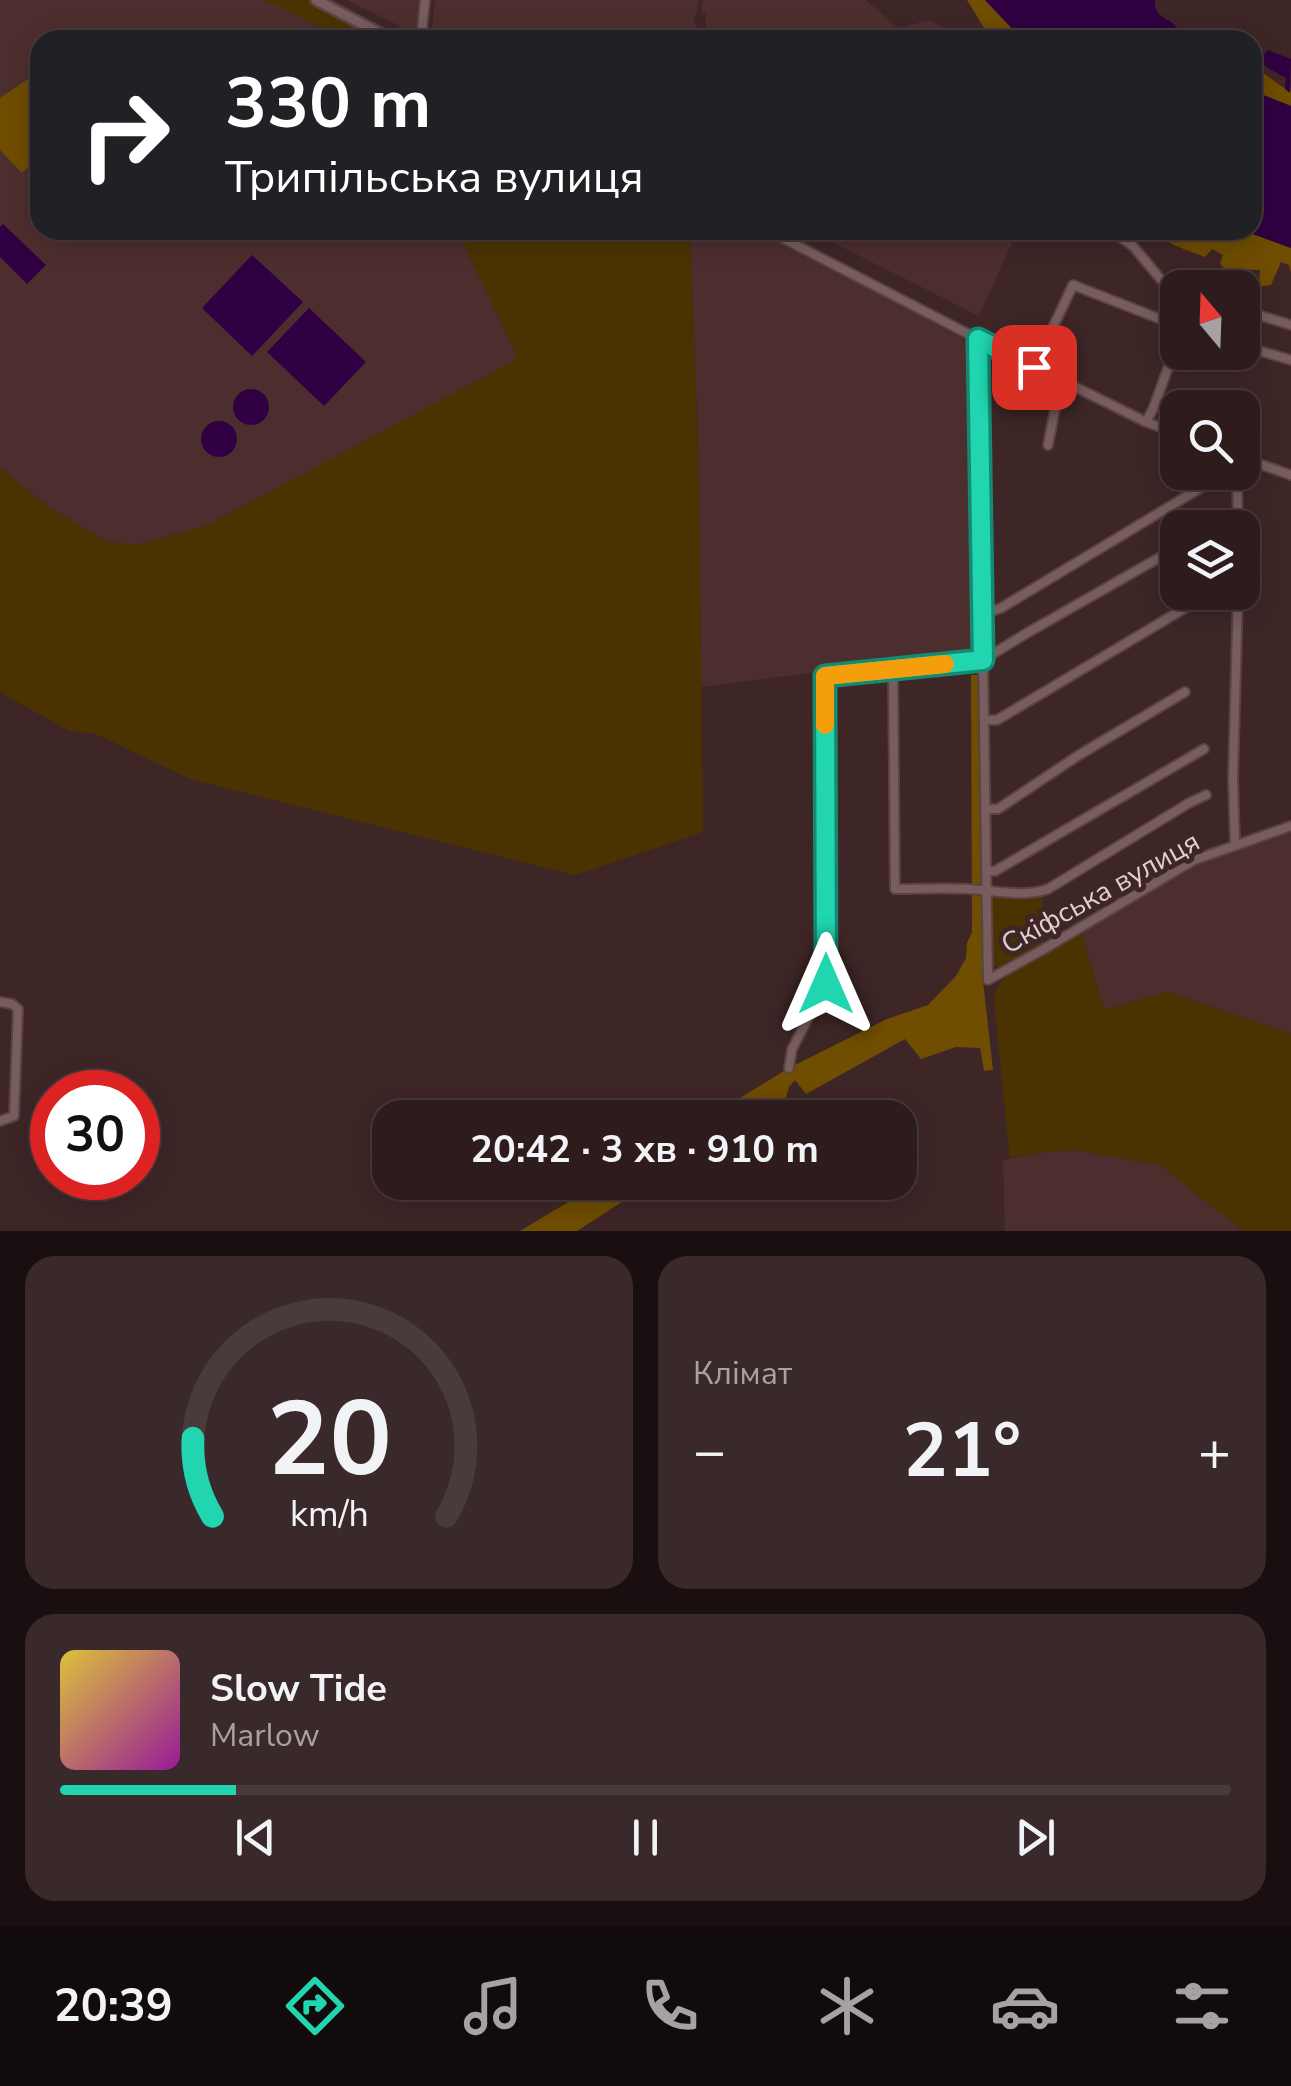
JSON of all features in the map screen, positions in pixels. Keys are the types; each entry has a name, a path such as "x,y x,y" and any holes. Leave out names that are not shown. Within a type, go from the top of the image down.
{"street":[{"path":"316,0 374,30"},
{"path":"422,30 426,0"},
{"path":"785,240 1160,427"},
{"path":"1124,240 1160,278"},
{"path":"1034,367 1074,285 1160,319"},
{"path":"1260,316 1291,325"},
{"path":"978,339 986,892"},
{"path":"1260,351 1291,360"},
{"path":"1146,422 1167,370"},
{"path":"1048,445 1063,381"},
{"path":"1260,464 1291,475"},
{"path":"982,614 1000,608 1197,490"},
{"path":"788,1068 792,1049 826,984 825,676 983,660 1160,557"},
{"path":"984,720 997,720 1182,610"},
{"path":"1234,845 1238,610"},
{"path":"894,669 895,889 1038,893 1206,795"},
{"path":"985,809 998,809 1185,692"},
{"path":"986,872 996,871 1204,749"},
{"name":"Скіфська вулиця","path":"986,892 988,980 1194,860 1291,826"},
{"path":"0,1002 18,1009 14,1116 0,1121"}],"shaded area":[{"path":"0,0 261,0 325,30 30,30 30,240 462,240 517,355 510,363 434,405 206,526 136,545 108,542 49,507 0,468"},
{"path":"261,0 312,0 366,30 325,30"},
{"path":"346,0 420,0 416,30 408,30"},
{"path":"435,0 698,0 693,21 695,30 432,30"},
{"path":"703,0 866,0 898,28 929,20 948,30 706,30 706,14 701,13"},
{"path":"967,0 985,0 1014,30 985,30"},
{"path":"985,0 1155,0 1157,11 1178,30 1014,30"},
{"path":"1268,50 1291,59 1290,93 1285,89 1286,78 1262,64"},
{"path":"1262,72 1290,92 1291,88 1291,106 1262,95"},
{"path":"30,78 30,165 22,173 0,150 0,98"},
{"path":"1262,95 1291,106 1291,248 1262,237"},
{"path":"3,224 46,265 27,284 0,257"},
{"path":"1262,237 1291,248 1291,273 1289,265 1281,262 1271,285 1260,287 1260,270 1224,269 1220,263 1223,255 1212,249 1205,257 1167,240"},
{"path":"462,240 690,240 699,474 703,832 575,875 190,779 96,734 69,731 0,692 0,468 49,507 108,542 136,545 206,526 517,356"},
{"path":"690,240 772,240 969,342 977,658 701,687 699,474"},
{"path":"828,240 1013,240 979,316"},
{"path":"252,255 303,302 252,356 202,308"},
{"path":"309,308 366,362 324,406 267,352"},
{"path":"251,389 264,394 269,407 264,420 251,425 238,420 233,407 238,394"},
{"path":"219,421 232,426 237,439 232,452 219,457 206,452 201,439 206,426"},
{"path":"971,675 978,675 983,981 993,1070 984,1071 980,1048 956,1047 921,1059 905,1039 806,1094 795,1080 783,1100 737,1100 789,1068 887,1019 928,1005 956,976 966,958 972,932"},
{"path":"1291,830 1291,1034 1167,992 1104,1010 1082,933 1201,862"},
{"path":"989,895 1042,895 1043,946 1004,968 991,962"},
{"path":"1082,933 1104,1010 1167,992 1291,1034 1291,1231 1243,1231 1160,1165 1074,1150 1010,1158 996,989 1007,976"},
{"path":"1074,1150 1160,1165 1243,1231 1005,1231 1003,1160"},
{"path":"572,1200 625,1200 577,1231 520,1231"}],"slow traffic":[{"path":"825,725 825,676 945,664"}],"route":[{"path":"826,984 825,676 983,660 978,339 1034,367"}]}
